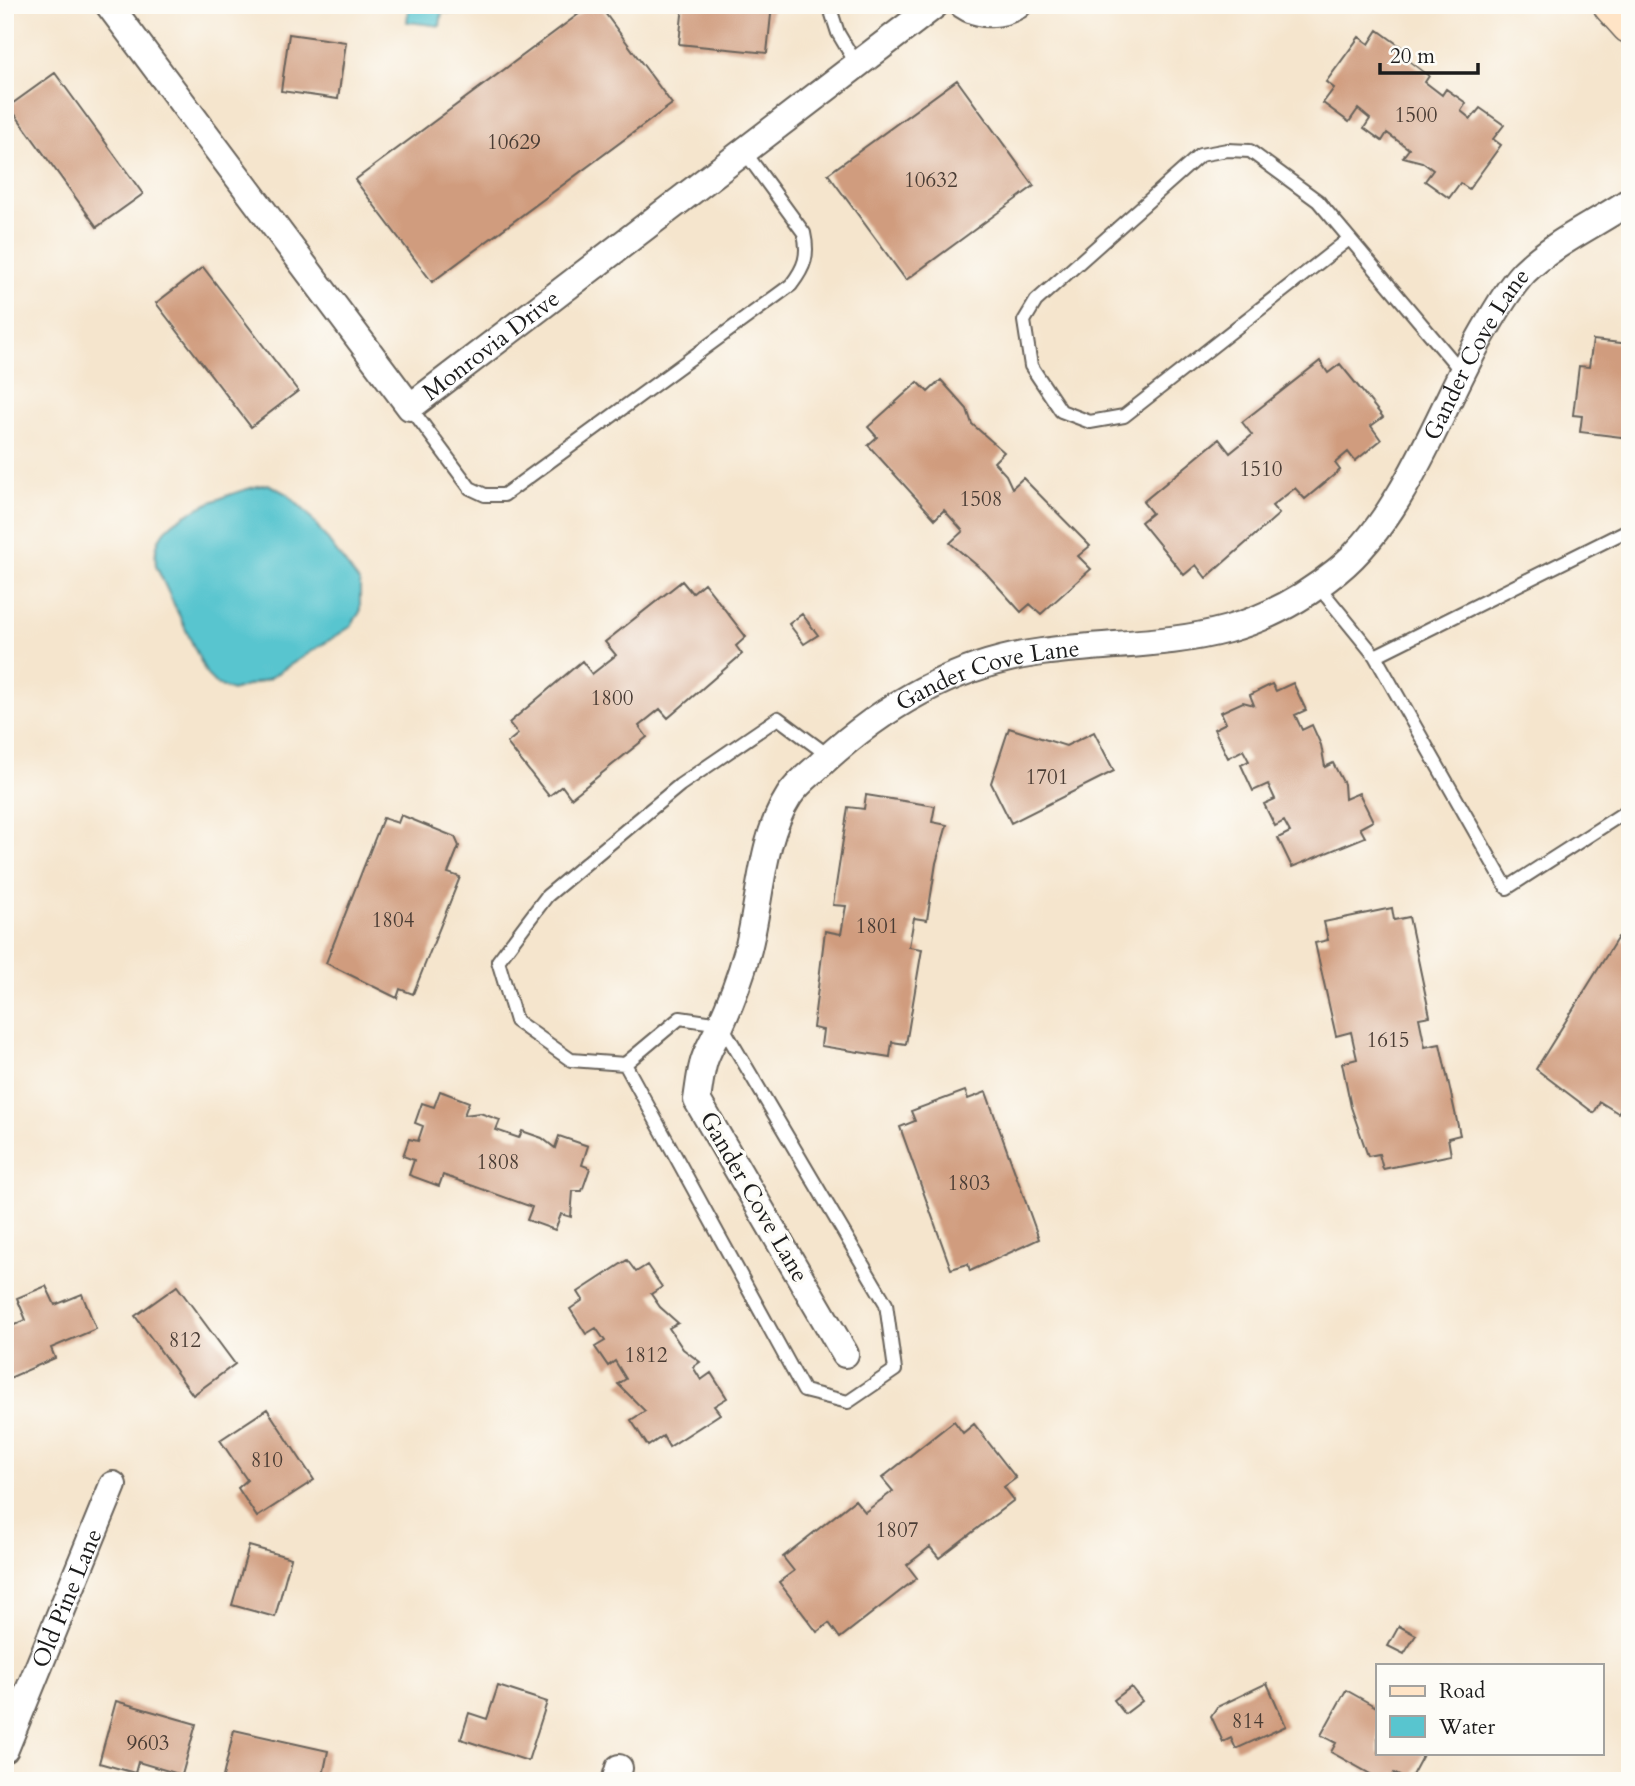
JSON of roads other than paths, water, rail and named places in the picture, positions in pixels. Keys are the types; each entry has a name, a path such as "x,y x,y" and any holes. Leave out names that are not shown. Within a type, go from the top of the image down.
{"main road":[{"path":"1612,5 1630,25"}],"street":[{"name":"Monrovia Drive","path":"109,5 410,407 935,5"},
{"path":"963,5 989,14 1007,11 1018,5"},
{"name":"Gander Cove Lane","path":"845,1354 697,1100 703,1062 721,1024 747,951 774,828 789,793 830,756 901,702 945,678 981,664 1039,653 1176,641 1220,634 1273,615 1318,586 1341,568 1390,510 1461,370 1503,299 1524,273 1563,240 1630,201"},
{"name":"Old Pine Lane","path":"5,1749 113,1485"}],"lane":[{"path":"829,5 838,33 857,65"},
{"path":"1349,239 1124,416 1090,422 1061,411 1031,366 1024,321 1036,301 1200,155 1227,150 1250,151 1318,201 1461,370"},
{"path":"410,407 470,488 485,495 504,495 791,285 805,267 807,248 804,233 744,151"},
{"path":"1375,656 1630,529"},
{"path":"1318,586 1375,656 1507,888 1630,809"},
{"path":"625,1064 804,1391 848,1402 895,1370 886,1304 721,1024 680,1018 625,1064 572,1060 516,1021 498,961 547,896 680,785 778,718 830,756"}],"water":[{"path":"407,5 457,5 457,13 442,12 440,26 407,22"},
{"path":"268,484 287,494 308,514 360,583 360,612 350,627 268,679 232,691 216,684 207,675 156,566 156,550 162,535 181,518 227,496"}]}
